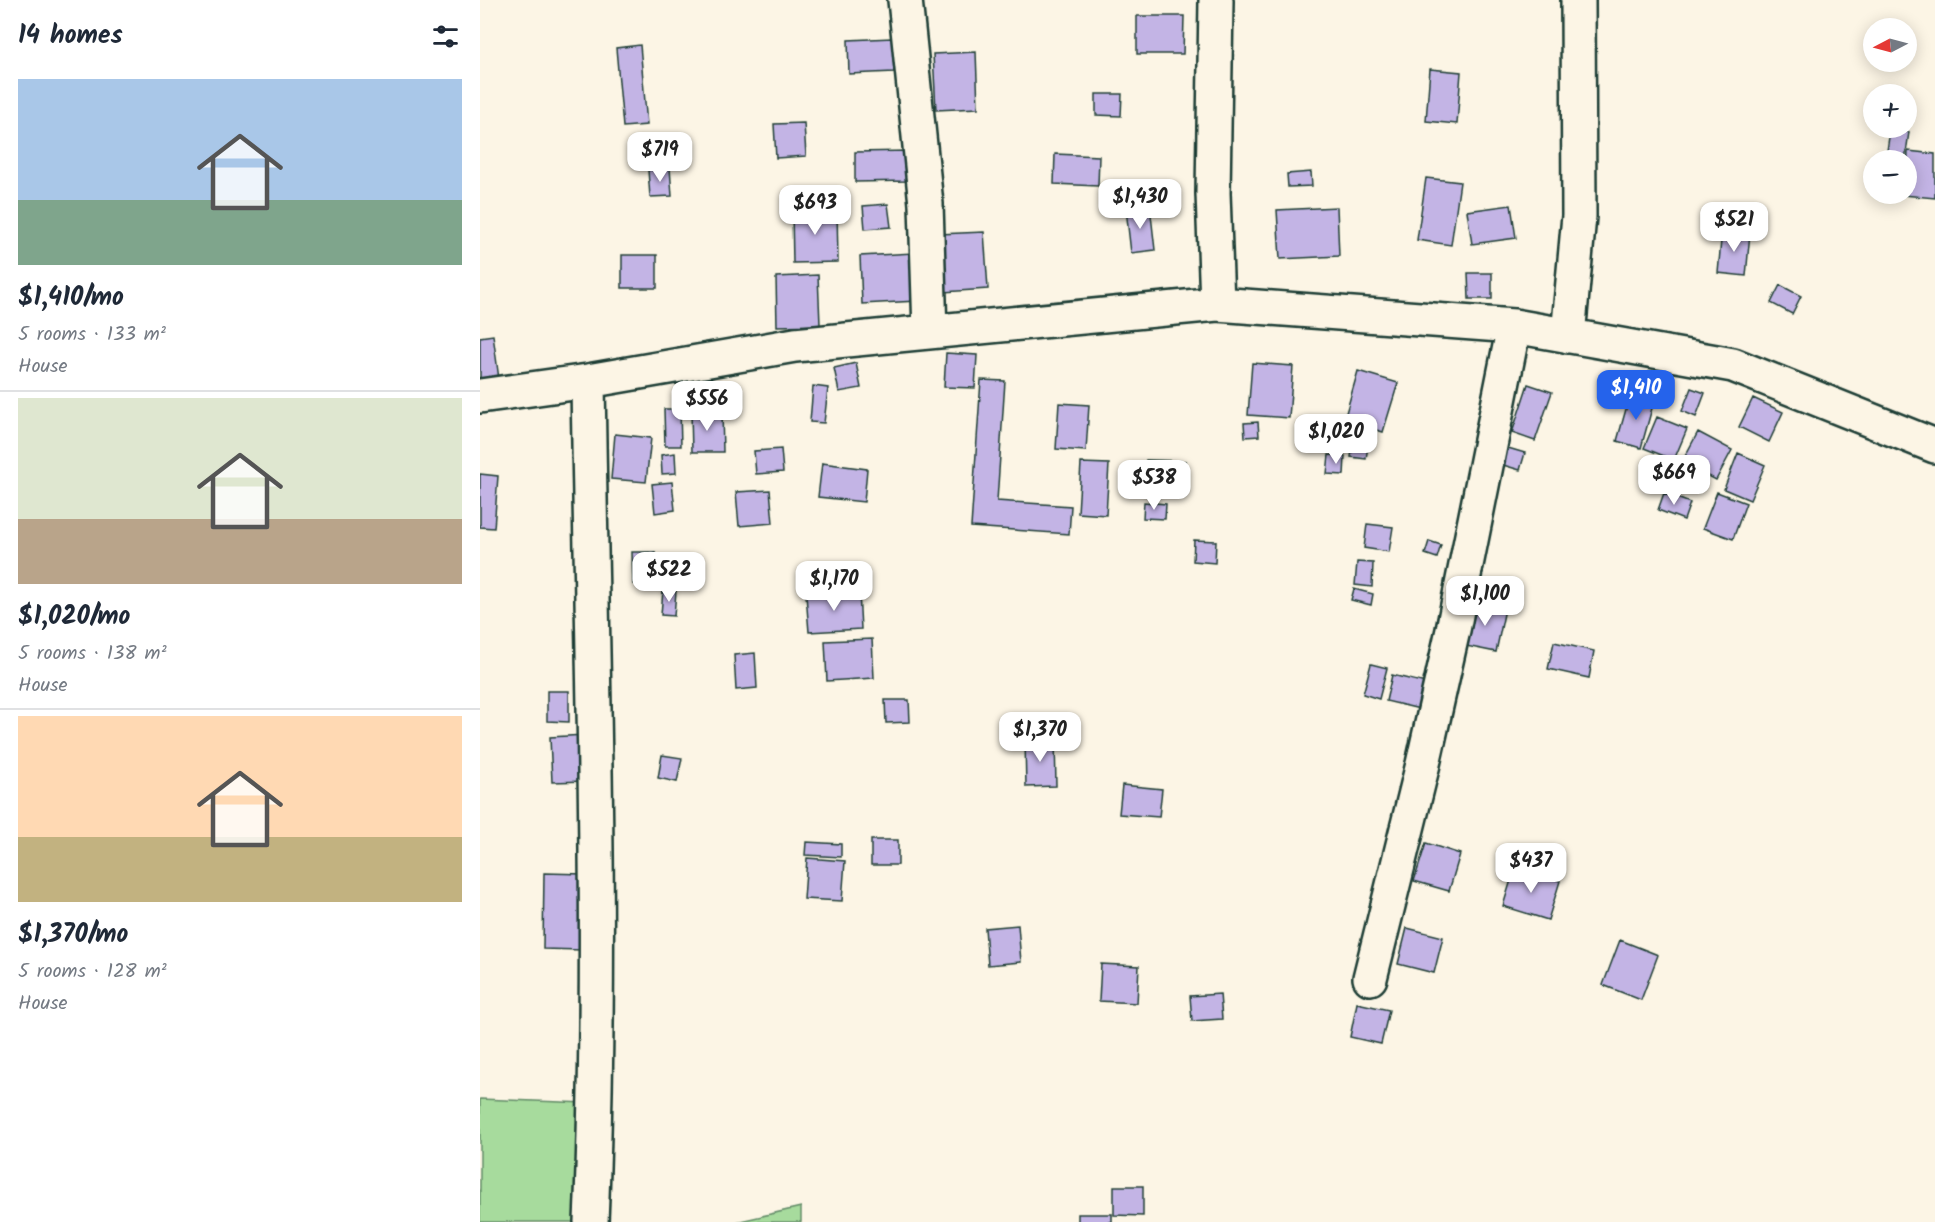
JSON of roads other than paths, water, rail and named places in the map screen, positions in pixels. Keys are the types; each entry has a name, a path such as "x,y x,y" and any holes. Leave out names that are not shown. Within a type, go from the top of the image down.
{"street":[{"path":"905,0 926,204 930,332"},
{"path":"1216,0 1214,193 1217,304"},
{"path":"1568,336 1579,216 1578,0"},
{"path":"480,396 588,381 795,345 1217,304 1514,326 1733,365 1935,446"},
{"path":"1370,978 1453,630 1514,326"},
{"path":"588,381 597,890 594,1158 591,1222"}]}
